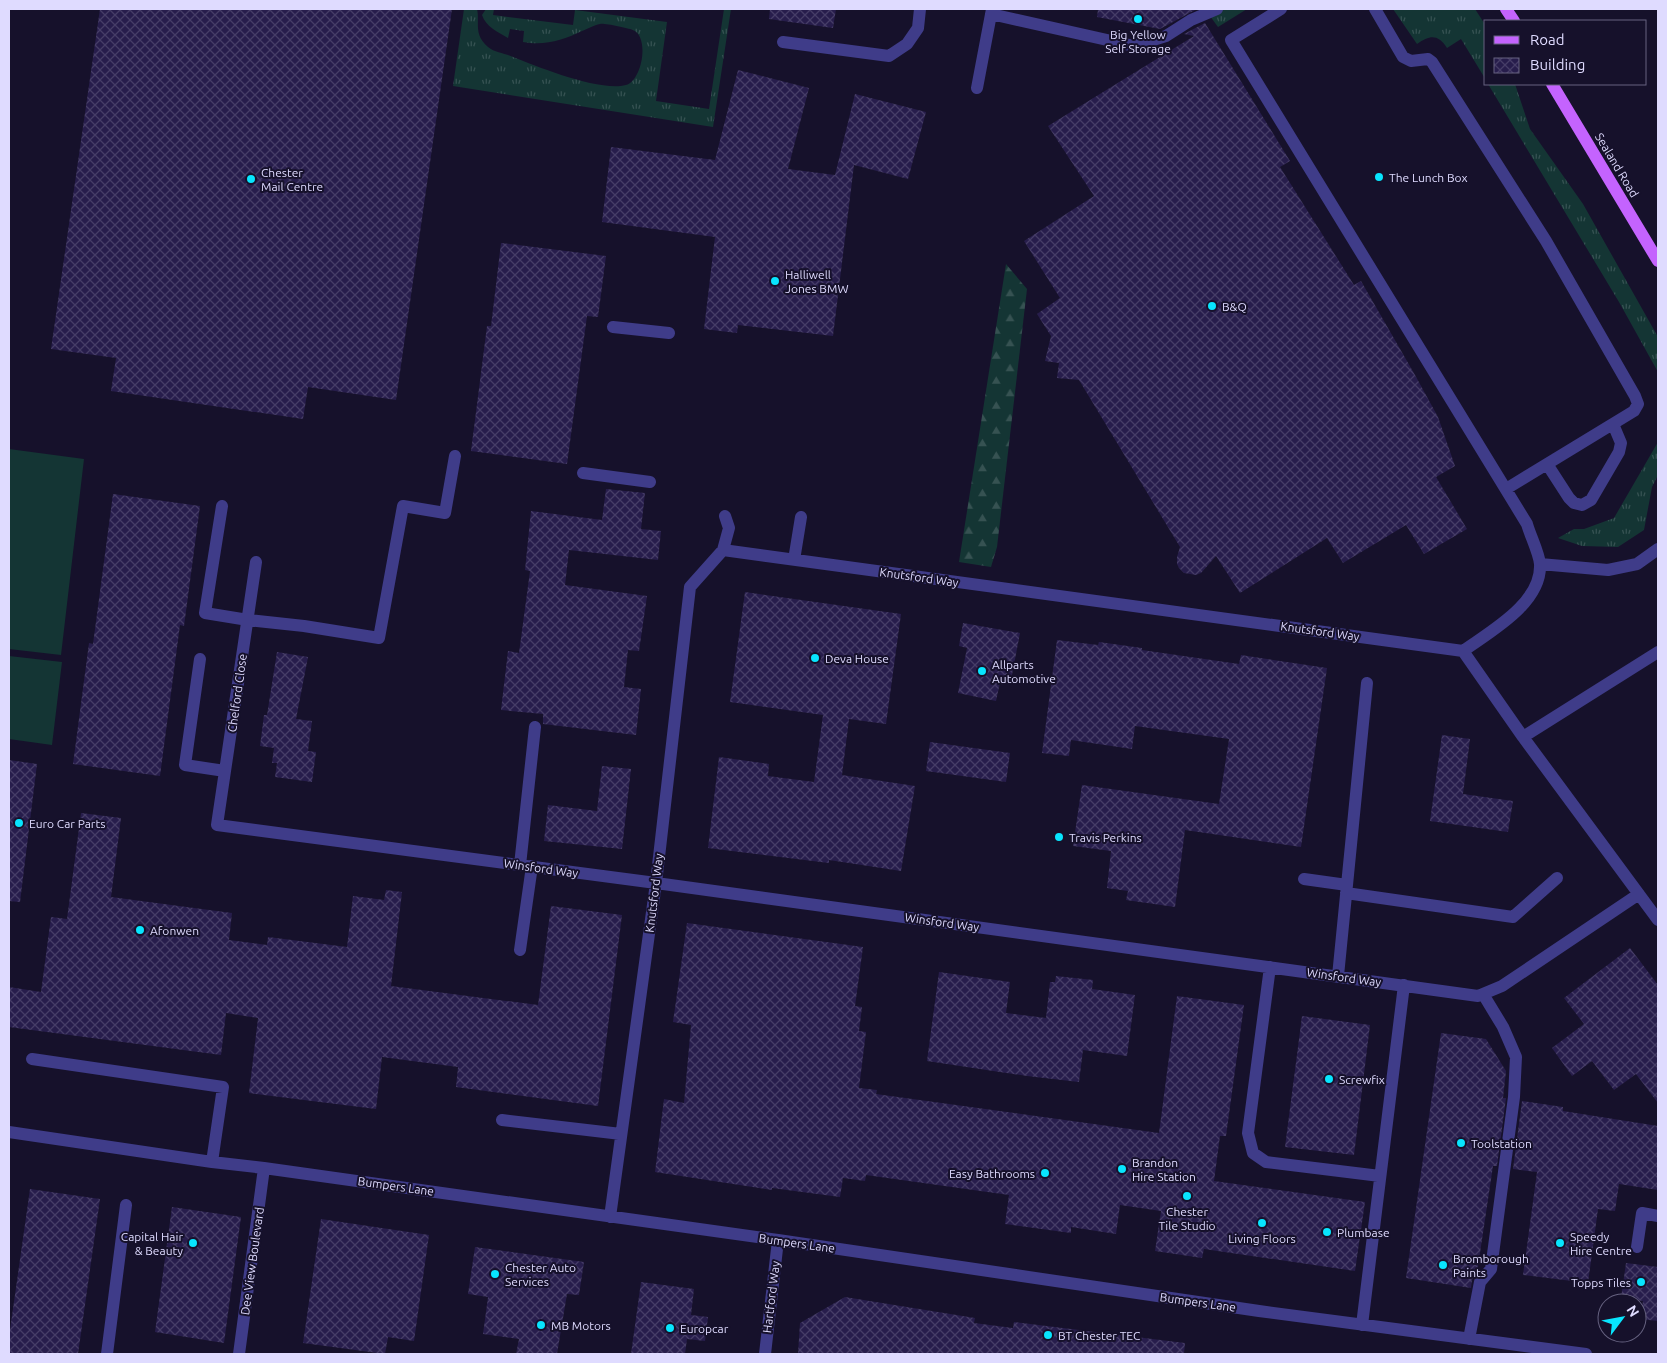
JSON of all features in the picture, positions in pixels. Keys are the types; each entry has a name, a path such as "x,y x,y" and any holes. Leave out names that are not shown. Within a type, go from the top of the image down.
{"main road":[{"path":"1506,9 1513,20"},
{"name":"Sealand Road","path":"1553,85 1658,261"}],"street":[{"path":"783,42 889,56 907,44 918,28 920,9"},
{"path":"978,88 992,11 1134,46 1166,36 1191,20 1217,9"},
{"path":"1281,9 1231,40 1527,524 1540,564 1538,581 1524,604 1502,623 1463,651 1523,737 1658,920"},
{"path":"1375,9 1403,57 1411,61 1428,59 1432,62 1546,241 1638,404 1634,411 1506,489"},
{"path":"613,327 669,333"},
{"path":"1547,464 1574,503 1582,505 1591,500 1619,452 1621,443 1613,424"},
{"path":"222,506 205,613 379,638 403,506 445,513 455,456"},
{"path":"583,472 650,482"},
{"path":"723,550 729,528 725,516"},
{"path":"794,560 801,517"},
{"path":"1540,564 1608,570 1637,564 1658,549"},
{"name":"Knutsford Way","path":"610,1217 656,883 690,587 723,550 1463,651"},
{"name":"Chelford Close","path":"217,825 256,562"},
{"path":"1523,737 1658,652"},
{"path":"200,659 185,765 225,771"},
{"path":"1338,976 1367,684"},
{"path":"520,950 534,727"},
{"name":"Winsford Way","path":"217,825 656,883 1478,996 1502,986 1639,894"},
{"path":"1304,879 1346,889 1513,917 1557,878"},
{"path":"1270,967 1248,1133 1253,1153 1266,1162 1380,1176"},
{"path":"1362,1325 1404,985"},
{"path":"1470,1339 1480,1282 1491,1268 1514,1097 1516,1057 1503,1027 1483,994"},
{"path":"32,1058 223,1087 212,1162"},
{"path":"502,1120 621,1134"},
{"name":"Bumpers Lane","path":"9,1132 778,1240 1259,1311 1586,1354"},
{"name":"Dee View Boulevard","path":"239,1354 264,1168"},
{"path":"107,1354 126,1205"},
{"path":"1637,1248 1642,1214 1658,1216"},
{"name":"Hartford Way","path":"765,1354 778,1240"}],"green space":[{"path":"464,9 477,9 480,38 494,51 585,82 615,86 626,85 632,82 640,68 642,59 641,41 638,34 633,30 600,24 561,39 546,43 531,43 523,42 524,31 510,29 508,38 489,26 482,15 486,9 494,9 493,15 573,25 575,10 667,22 656,101 709,109 724,9 731,9 713,127 453,86"},
{"path":"1218,9 1247,9 1218,27 1210,16"},
{"path":"1393,9 1475,9 1484,23 1484,77 1461,39 1447,48 1444,43 1434,37 1417,44"},
{"path":"1489,85 1515,85 1530,129 1583,204 1658,337 1658,372 1619,302"},
{"path":"1006,264 1027,289 997,547 991,567 959,562"},
{"path":"1658,442 1658,475 1652,487 1644,530 1618,547 1582,546 1558,538 1574,529 1584,529 1614,518"},
{"path":"9,449 84,459 61,655 9,649"},
{"path":"9,656 62,662 52,745 9,739"}],"building":[{"name":"Chester Mail Centre","path":"100,9 452,9 396,400 308,387 303,419 111,391 116,358 51,349"},
{"path":"770,9 836,9 833,28 769,19"},
{"name":"Big Yellow Self Storage","path":"1098,9 1197,9 1160,29 1097,17"},
{"name":"B&Q","path":"1205,23 1290,161 1280,167 1354,285 1361,281 1438,417 1455,466 1436,477 1467,529 1424,554 1406,525 1343,563 1327,538 1240,593 1216,556 1201,573 1196,575 1184,573 1177,564 1180,547 1079,380 1057,378 1059,363 1045,361 1051,336 1037,314 1060,298 1024,241 1094,196 1048,126 1194,36 1184,34"},
{"name":"Halliwell Jones BMW","path":"738,70 809,88 788,169 835,175 855,94 926,112 908,179 854,165 833,336 738,325 737,333 704,329 715,237 602,222 611,147 715,160"},
{"path":"501,243 606,256 598,317 587,316 567,464 471,451 487,326 491,326"},
{"path":"606,489 645,493 641,529 661,531 658,560 569,550 565,585 647,596 639,651 628,650 624,687 641,689 636,735 543,724 543,714 501,710 508,651 519,653 530,571 525,570 531,511 602,520"},
{"path":"113,494 200,506 184,626 180,625 160,776 73,764 89,643 93,644"},
{"path":"745,592 901,614 886,724 849,719 842,775 915,786 901,871 829,860 829,863 708,848 719,757 769,764 768,776 814,782 823,715 730,702"},
{"name":"Allparts Automotive","path":"963,623 1020,633 1011,680 1001,678 996,701 958,693 967,648 959,646"},
{"path":"1057,640 1098,645 1099,642 1239,664 1241,655 1327,668 1301,847 1185,830 1175,907 1126,900 1128,891 1107,888 1111,851 1073,846 1082,785 1219,804 1229,739 1135,726 1132,749 1071,740 1069,756 1042,753"},
{"path":"277,652 308,657 296,719 312,721 308,751 316,752 312,782 275,777 277,763 272,763 274,748 260,746 264,715 267,715"},
{"path":"1442,735 1470,739 1463,794 1513,801 1508,832 1430,821"},
{"path":"930,742 1010,753 1006,782 926,771"},
{"name":"Euro Car Parts","path":"9,760 37,764 20,902 9,901"},
{"path":"602,766 631,769 622,849 544,841 548,805 597,811"},
{"path":"81,813 121,818 111,897 232,913 229,940 267,945 268,937 347,947 353,896 384,900 386,890 402,892 391,986 538,1005 551,906 622,915 598,1106 456,1087 458,1067 382,1057 376,1109 249,1093 258,1018 226,1013 221,1055 9,1027 9,987 41,992 51,917 67,919"},
{"path":"687,923 863,947 855,1006 862,1007 859,1031 866,1032 859,1088 877,1090 876,1094 1159,1133 1177,996 1244,1005 1226,1136 1220,1136 1214,1181 1365,1202 1355,1271 1204,1249 1202,1258 1155,1251 1161,1211 1120,1205 1116,1234 1071,1227 1071,1233 1005,1224 1009,1195 866,1175 865,1181 843,1178 840,1197 772,1188 772,1190 655,1172 664,1099 684,1103 691,1025 673,1022"},
{"path":"1630,948 1658,985 1658,1103 1636,1074 1614,1090 1592,1061 1572,1076 1552,1048 1584,1024 1564,998"},
{"path":"939,972 1010,982 1006,1013 1046,1018 1050,982 1055,982 1056,976 1093,980 1092,989 1135,995 1127,1056 1083,1050 1079,1082 927,1061"},
{"name":"Screwfix","path":"1302,1016 1370,1025 1354,1155 1285,1147"},
{"path":"1441,1033 1486,1039 1506,1071 1503,1098 1506,1098 1497,1166 1493,1166 1477,1273 1472,1280 1471,1288 1406,1278"},
{"path":"1522,1101 1563,1107 1563,1111 1658,1126 1658,1190 1619,1184 1615,1211 1598,1209 1588,1283 1523,1275 1537,1172 1513,1169"},
{"path":"30,1189 100,1199 78,1354 9,1354 9,1337"},
{"path":"172,1207 241,1217 224,1343 155,1332"},
{"path":"321,1219 429,1235 414,1341 388,1337 385,1354 303,1343"},
{"path":"475,1247 584,1262 579,1295 567,1294 557,1354 516,1354 519,1339 483,1334 488,1297 468,1294"},
{"name":"Topps Tiles","path":"1626,1263 1658,1267 1658,1321 1647,1320 1647,1293 1622,1293"},
{"name":"Europcar","path":"641,1282 694,1289 691,1315 708,1317 705,1341 687,1339 685,1354 631,1354"},
{"path":"845,1297 975,1318 974,1323 1013,1328 1014,1322 1185,1343 1184,1354 798,1354 800,1323"}],"place":[{"name":"Big Yellow Self Storage","path":"1138,19"},
{"name":"The Lunch Box","path":"1379,177"},
{"name":"Chester Mail Centre","path":"251,179"},
{"name":"Halliwell Jones BMW","path":"775,281"},
{"name":"B&Q","path":"1212,306"},
{"name":"Deva House","path":"815,658"},
{"name":"Allparts Automotive","path":"982,671"},
{"name":"Euro Car Parts","path":"19,823"},
{"name":"Travis Perkins","path":"1059,837"},
{"name":"Afonwen","path":"140,930"},
{"name":"Screwfix","path":"1329,1079"},
{"name":"Toolstation","path":"1461,1143"},
{"name":"Brandon Hire Station","path":"1122,1169"},
{"name":"Easy Bathrooms","path":"1045,1173"},
{"name":"Chester Tile Studio","path":"1187,1196"},
{"name":"Living Floors","path":"1262,1223"},
{"name":"Plumbase","path":"1327,1232"},
{"name":"Capital Hair & Beauty","path":"193,1243"},
{"name":"Speedy Hire Centre","path":"1560,1243"},
{"name":"Bromborough Paints","path":"1443,1265"},
{"name":"Chester Auto Services","path":"495,1274"},
{"name":"Topps Tiles","path":"1641,1282"},
{"name":"MB Motors","path":"541,1325"},
{"name":"Europcar","path":"670,1328"},
{"name":"BT Chester TEC","path":"1048,1335"}]}
